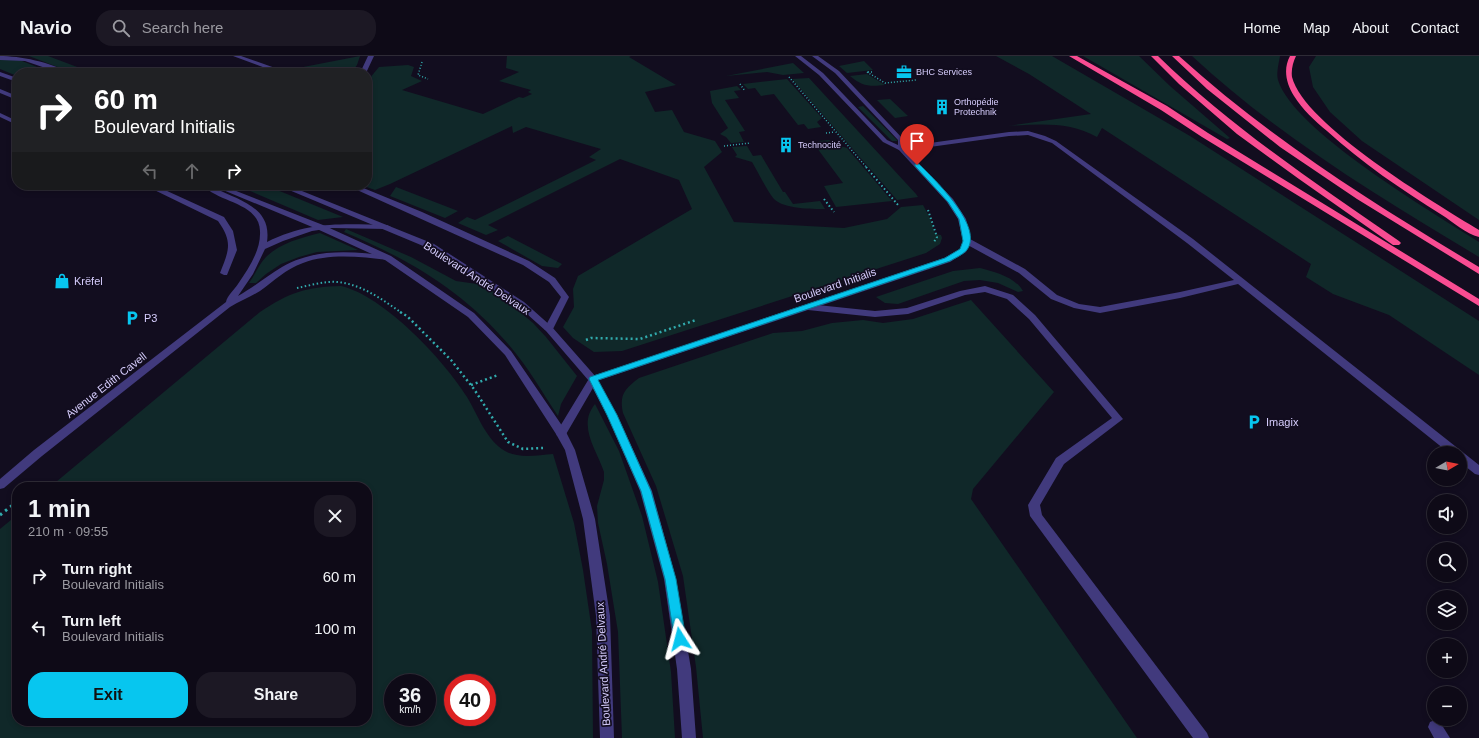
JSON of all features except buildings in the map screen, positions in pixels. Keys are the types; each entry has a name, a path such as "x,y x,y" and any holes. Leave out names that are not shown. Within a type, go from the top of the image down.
{"highway":[{"path":"1072,56 1164,108 1211,139 1479,302"},
{"path":"1154,56 1197,97 1289,169 1479,302"},
{"path":"1175,56 1236,110 1293,152 1350,191 1479,271"},
{"path":"1293,56 1289,64 1288,78 1296,93 1310,112 1359,154 1479,234"}],"street":[{"path":"236,56 272,68"},
{"path":"365,68 371,56"},
{"path":"798,56 821,74 885,141 901,149 926,173 950,200 962,219 967,241 1022,271 1054,297 1077,306 1100,310 1240,281"},
{"path":"815,56 837,72 901,140 901,149"},
{"path":"0,58 24,58 51,68"},
{"path":"0,74 12,78"},
{"path":"0,91 12,96"},
{"path":"0,116 12,121"},
{"path":"901,149 1009,134 1028,134 1043,137 1054,142 1190,241 1447,446"},
{"path":"159,190 221,219 229,231 233,250 224,273"},
{"path":"212,190 254,211 261,218 263,224 264,237 262,248 249,274 227,305"},
{"name":"Boulevard André Delvaux","path":"228,190 320,227 388,258 471,315 508,354 561,433 570,450 589,519 603,616 607,738"},
{"name":"Boulevard André Delvaux","path":"294,190 431,246 521,304 550,329 593,379 612,415 646,491 670,579 684,669 689,738"},
{"path":"362,190 419,214 526,263 552,280 565,297 550,329"},
{"path":"262,248 297,232 320,227 387,227"},
{"name":"Boulevard Initialis","path":"593,379 947,260 963,250 967,241"},
{"path":"227,305 254,290 287,267 304,260 350,253 388,258"},
{"path":"808,307 875,314 908,311 963,293 985,290 1010,297 1032,317 1118,419 1060,461 1034,505 1036,516 1202,738"},
{"name":"Avenue Edith Cavell","path":"0,485 227,305"},
{"path":"561,433 593,379"},
{"path":"1467,462 1479,471"}],"path":[{"path":"422,62 418,75 428,78"},
{"path":"866,72 885,84 916,80"},
{"path":"789,77 898,205"},
{"path":"740,84 744,91"},
{"path":"826,133 836,132"},
{"path":"724,146 750,143"},
{"path":"824,199 834,212"},
{"path":"926,208 930,213 937,237 935,242 928,245"},
{"path":"294,289 329,282 350,284 374,294 407,316 451,360 471,385 499,425 508,442 523,449 545,448 570,450"},
{"path":"566,348 591,338 640,339 700,319"},
{"path":"471,385 517,367"},
{"path":"0,515 12,506"}],"green space":[{"path":"29,56 48,56 80,68 60,68"},
{"path":"360,56 355,68 298,68"},
{"path":"507,56 631,56 629,57 676,85 645,92 655,112 672,110 684,132 715,141 722,152 704,167 734,222 844,228 887,219 901,207 923,205 930,218 935,234 941,235 942,238 940,244 926,253 622,351 594,352 573,338 563,327 574,307 573,289 578,276 692,209 679,180 620,159 488,225 498,230 486,235 458,223 467,217 475,220 596,160 589,157 601,149 526,127 513,133 512,126 390,184 375,190 372,189 372,75 379,67 408,65 414,67 411,76 422,81 402,90 483,114 519,97 523,98 532,94 528,92 531,90 499,81 519,72 506,68"},
{"path":"996,56 1052,56 1190,136 1479,321 1479,375 1389,315 1333,294 1306,277 1311,264 1102,128 1097,137 1076,128 1065,126 1042,124 1008,126 1091,114 1029,74"},
{"path":"1083,56 1139,56 1170,86 1230,138 1227,139"},
{"path":"1192,56 1280,56 1277,71 1278,80 1289,100 1309,122 1366,168 1479,242 1479,257 1404,212 1294,139 1259,113"},
{"path":"1316,56 1479,56 1479,220 1362,141 1330,112 1313,87 1309,67"},
{"path":"0,59 17,59 40,68 12,68 12,74 0,69"},
{"path":"864,61 873,70 847,73 839,66"},
{"path":"793,63 804,73 783,75 767,72 726,76"},
{"path":"867,74 885,85 866,85 858,82 850,76"},
{"path":"809,78 918,197 897,200 792,79"},
{"path":"787,79 822,118 817,122 821,127 808,129 804,124 798,125 774,94 761,96 755,88 748,89 743,84"},
{"path":"737,86 741,90 734,91 739,98 725,100 745,131 739,132 744,142 731,143 726,137 720,134 728,128 712,103 710,91"},
{"path":"890,99 908,116 895,118 877,100"},
{"path":"863,106 898,141 892,141 858,107"},
{"path":"829,140 837,145 847,148 892,201 836,207 824,186 843,183 817,148 823,147 818,141"},
{"path":"747,146 753,156 761,155 783,192 785,192 793,204 820,201 825,209 791,207 774,199 752,162 735,157 737,155 732,147"},
{"path":"396,187 458,211 445,218 390,196"},
{"path":"248,190 277,190 343,217 318,220"},
{"path":"346,229 411,257 456,281 484,285 533,323 577,376 561,404 558,416 516,353 473,308 434,278 391,254 344,232"},
{"path":"320,233 358,250 317,252 299,257 281,264 256,283 249,283 261,263 272,252 291,242"},
{"path":"508,236 562,264 558,268 542,266 498,241"},
{"path":"980,268 998,273 1010,279 1023,291 1018,292 998,283 980,280 964,281 898,304 885,303 876,297 953,271"},
{"path":"341,286 358,292 376,302 412,331 444,365 467,397 483,427 498,446 505,451 522,456 553,454 574,523 592,631 593,738 0,738 0,529 12,519 12,726 372,726 372,482 56,482 260,312 290,295 308,289"},
{"path":"971,300 1054,392 973,489 971,499 1137,738 703,738 696,667 683,576 656,486 623,413 622,401 624,392 639,378 773,333 802,331 832,323 863,320 883,323 913,319"},
{"path":"595,404 619,451 642,516 658,582 671,672 675,738 622,738 618,632 607,564 598,523 597,506 604,480 604,472 593,447 588,429 590,412"}],"place":[{"name":"BHC Services","path":"904,72"},
{"name":"Orthopédie Protechnik","path":"942,107"},
{"name":"Technocité","path":"786,145"},
{"name":"Krëfel","path":"62,281"},
{"name":"P3","path":"132,318"},
{"name":"Imagix","path":"1254,422"}],"route":[{"path":"680,639 670,579 646,491 612,415 593,379 947,260 963,250 967,241 962,219 950,200 917,165"}]}
